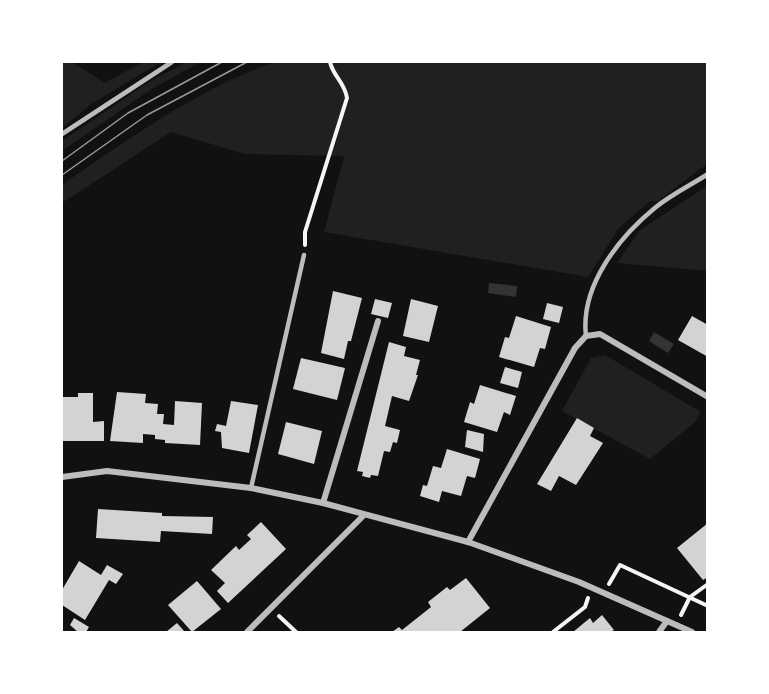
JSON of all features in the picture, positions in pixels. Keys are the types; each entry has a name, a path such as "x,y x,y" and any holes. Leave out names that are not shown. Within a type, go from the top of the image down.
{"street":[{"path":"323,503 378,321"},
{"path":"468,542 576,348 586,336 600,334 708,397"},
{"path":"62,477 107,471 251,488 323,503 468,542 593,588 692,633"},
{"path":"248,633 364,515"},
{"path":"660,633 667,621"}],"lane":[{"path":"62,134 172,62"},
{"path":"586,336 585,314 593,290 623,237 657,205 708,174"},
{"path":"251,488 304,255"}],"path":[{"path":"304,255 305,232 347,98 345,86 332,70 330,62"},
{"path":"604,593 620,565 708,606"},
{"path":"676,624 690,597 708,584"},
{"path":"553,633 585,607 593,588"},
{"path":"273,609 296,633"}],"shaded area":[{"path":"62,62 72,62 105,83 143,62 161,62 91,104 62,128"},
{"path":"187,62 201,62 153,88 62,151 62,141 149,82"},
{"path":"274,62 707,62 707,164 658,201 650,201 618,229 588,277 324,232 344,156 245,154 171,132 62,203 62,185 112,150 190,101"},
{"path":"707,186 707,271 617,263 640,230"},
{"path":"489,283 517,286 516,297 488,293"},
{"path":"654,332 674,344 668,353 649,341"},
{"path":"605,355 701,412 695,422 650,459 562,411 591,358"}],"building":[{"path":"333,291 362,298 344,359 321,353"},
{"path":"375,299 392,303 388,318 371,314"},
{"path":"411,299 438,306 429,342 403,336"},
{"path":"547,303 563,307 559,323 543,319"},
{"path":"516,316 551,327 545,349 540,348 534,367 499,357 505,337 509,338"},
{"path":"692,316 708,325 708,357 678,340"},
{"path":"389,342 406,347 404,356 420,360 416,375 418,375 409,401 392,396 385,426 400,430 397,443 393,442 390,452 384,451 378,476 371,475 370,478 362,476 363,472 357,471"},
{"path":"301,358 345,368 337,400 293,389"},
{"path":"505,367 522,372 518,388 500,383"},
{"path":"480,385 516,396 510,415 504,412 497,432 464,422 470,402 474,404"},
{"path":"117,392 146,394 145,403 158,404 157,414 164,414 163,424 174,425 175,401 202,403 200,445 165,443 165,440 155,439 155,435 143,434 143,443 110,441"},
{"path":"78,393 93,393 93,422 104,421 104,441 62,441 62,397 78,397"},
{"path":"231,401 258,405 249,453 222,448 221,432 215,431 217,424 226,426"},
{"path":"577,418 594,428 590,436 603,443 576,485 559,476 551,491 537,484"},
{"path":"286,422 322,431 314,464 278,454"},
{"path":"467,430 484,434 483,452 465,447"},
{"path":"447,449 480,459 475,478 467,476 461,496 442,491 439,502 420,496 423,485 427,486 433,466 441,468"},
{"path":"98,509 162,513 162,516 213,517 212,534 161,531 160,542 96,538"},
{"path":"261,522 286,549 228,603 217,591 225,583 211,570 236,546 239,550 251,539 247,535"},
{"path":"708,523 708,577 703,580 677,548"},
{"path":"79,561 101,575 107,565 123,574 116,584 109,580 85,620 62,605 62,590"},
{"path":"466,578 490,608 460,632 392,632 399,627 402,630 431,607 428,602 447,587 450,590"},
{"path":"197,581 221,609 192,632 168,605"},
{"path":"602,615 614,630 610,632 573,632 590,618 593,623"},
{"path":"74,618 89,627 86,632 78,632 70,625"},
{"path":"177,623 185,632 166,632"}],"tram line":[{"path":"62,161 128,113 222,62"},
{"path":"62,175 147,115 247,62"}]}
